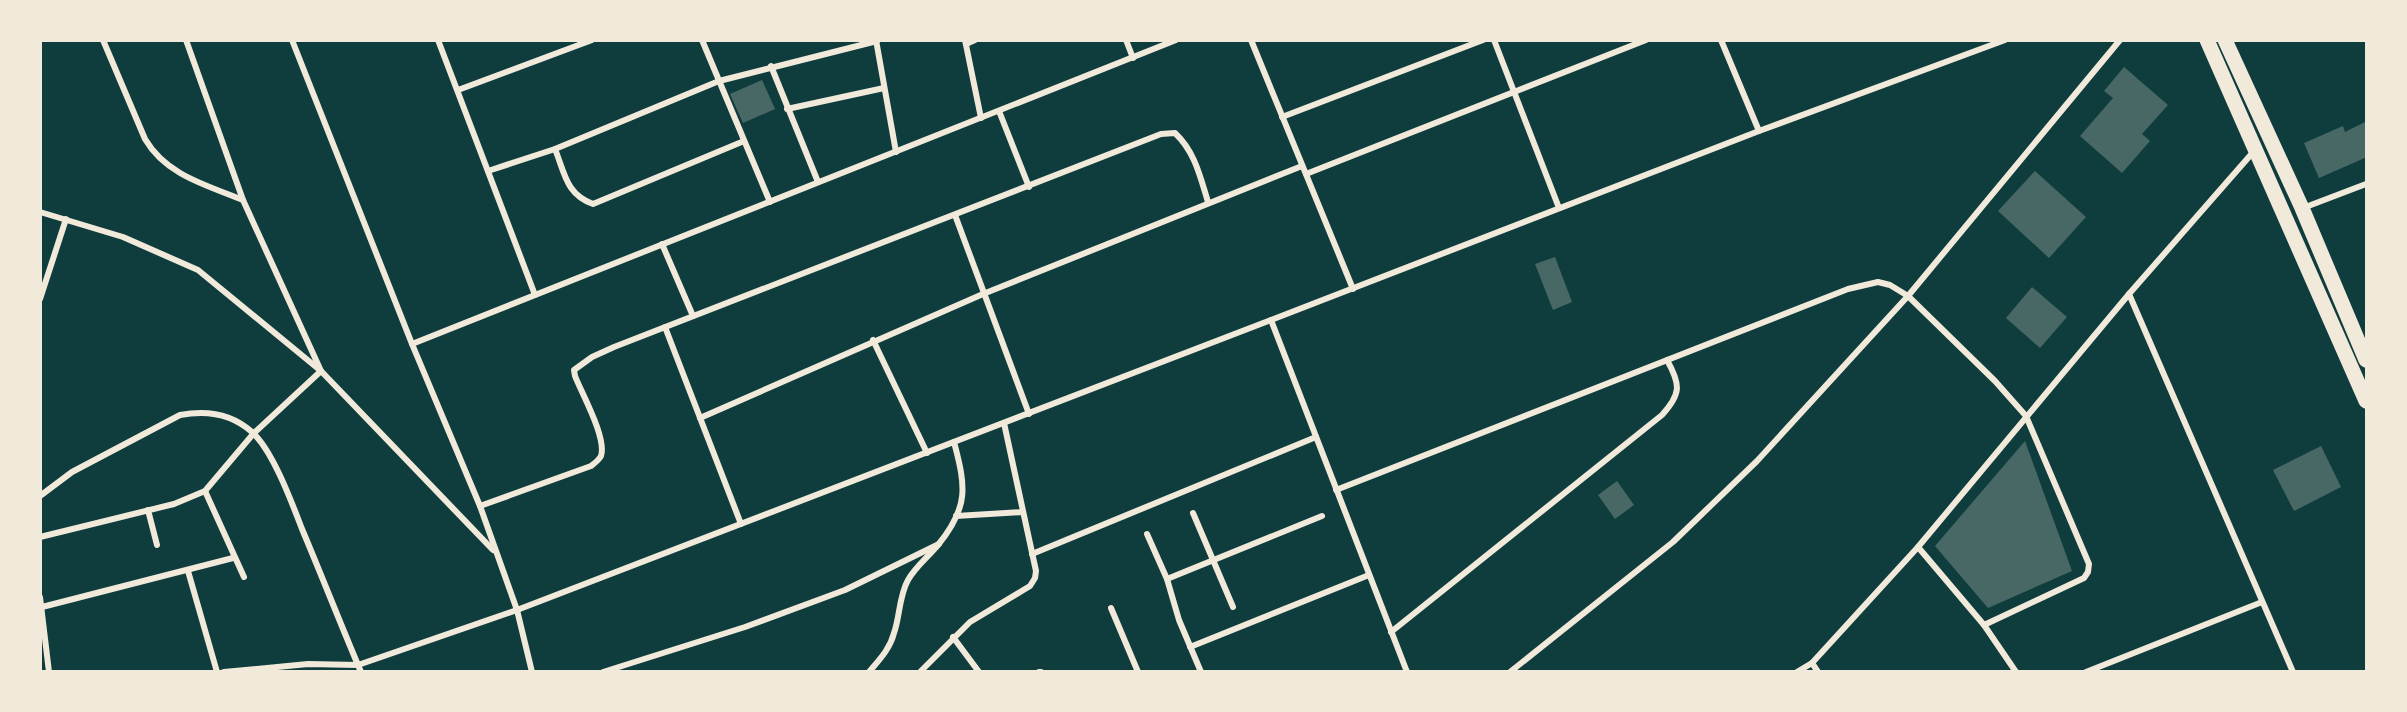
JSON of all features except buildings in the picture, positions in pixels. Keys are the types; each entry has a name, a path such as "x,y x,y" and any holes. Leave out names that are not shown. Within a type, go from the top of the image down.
{"main road":[{"path":"2207,40 2367,401"},
{"path":"2225,40 2302,208 2367,360"}],"street":[{"path":"103,40 153,153 180,174 243,200"},
{"path":"186,40 243,200 321,371"},
{"path":"292,40 412,344 480,506 517,610 532,672"},
{"path":"438,40 534,295"},
{"path":"458,90 592,40"},
{"path":"702,40 770,202"},
{"path":"975,40 966,42 981,118"},
{"path":"1126,40 1133,58"},
{"path":"412,344 1176,40"},
{"path":"1251,40 1353,289"},
{"path":"1282,117 1483,40"},
{"path":"1494,40 1559,208"},
{"path":"1306,174 1646,40"},
{"path":"1721,40 1759,131"},
{"path":"224,672 332,663 359,668 1029,414 1759,131 2005,40"},
{"path":"1510,672 1629,579 1732,487 1908,296 2120,40"},
{"path":"488,171 555,149 719,81 876,41 896,152"},
{"path":"771,66 818,182"},
{"path":"787,109 884,88"},
{"path":"999,111 1029,187"},
{"path":"480,506 591,466 600,458 602,448 599,433 574,370 592,357 614,347 1161,134 1175,133 1187,144 1194,155 1208,202"},
{"path":"555,149 572,192 582,200 593,204 744,141"},
{"path":"1797,672 1812,663 1918,547 2129,294 2255,149"},
{"path":"700,418 873,340 1208,202 1302,166"},
{"path":"2302,208 2367,184"},
{"path":"40,212 123,237 198,270 321,371 496,553"},
{"path":"955,215 1029,414"},
{"path":"40,299 66,219"},
{"path":"662,244 693,316"},
{"path":"1336,490 1867,283 1878,282 1890,285 1908,296 1995,381 2026,416 2089,564 2084,578 1984,626"},
{"path":"2129,294 2293,672"},
{"path":"1271,320 1407,672"},
{"path":"665,327 741,524"},
{"path":"873,340 927,453"},
{"path":"1392,632 1662,415 1674,402 1678,389 1675,375 1667,360"},
{"path":"40,537 174,504 205,491 254,434 321,371"},
{"path":"40,496 72,472 180,415 194,412 235,419 254,434 282,479 359,668"},
{"path":"920,672 953,637 984,612 1030,586 1035,578 1036,571 1004,423"},
{"path":"1032,554 1316,437"},
{"path":"869,672 883,656 892,640 903,590 909,577 939,544 963,500 962,470 954,442"},
{"path":"205,491 233,558 244,577"},
{"path":"148,510 157,545"},
{"path":"956,516 1023,512"},
{"path":"1193,513 1233,608"},
{"path":"1167,579 1322,516"},
{"path":"1147,534 1167,579 1201,672"},
{"path":"603,672 754,624 845,590 939,544"},
{"path":"1918,547 1984,626 2016,672"},
{"path":"42,607 233,558"},
{"path":"188,571 217,672"},
{"path":"1190,647 1369,575"},
{"path":"40,597 44,654 49,672"},
{"path":"2086,672 2262,602"},
{"path":"1111,608 1138,672"},
{"path":"953,637 979,672"},
{"path":"1812,663 1818,672"}]}
